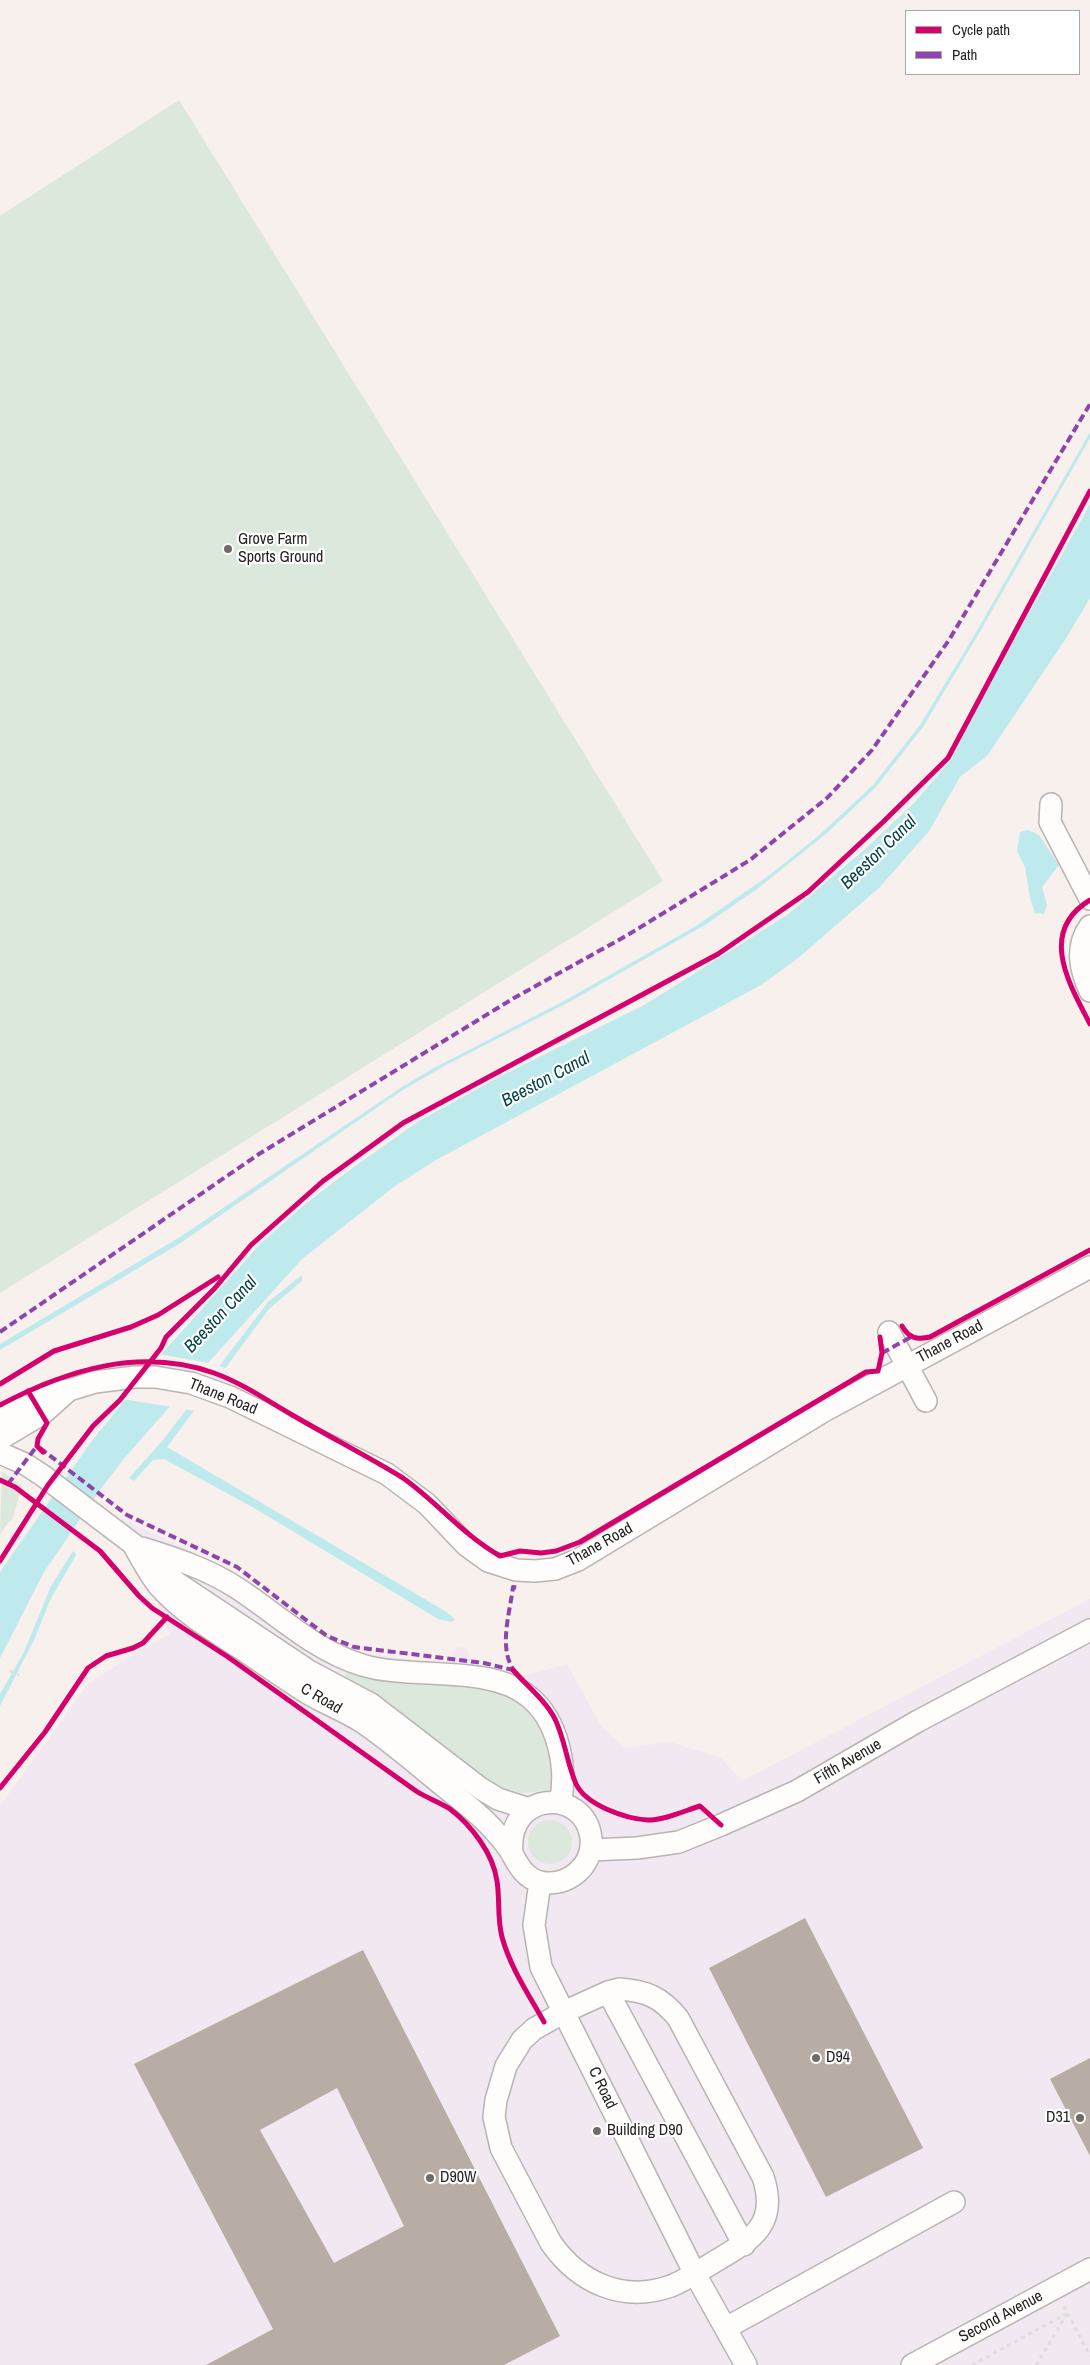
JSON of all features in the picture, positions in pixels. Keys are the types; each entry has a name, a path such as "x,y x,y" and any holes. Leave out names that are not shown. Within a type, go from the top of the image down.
{"street":[{"path":"1051,804 1050,822 1090,899"},
{"path":"1090,926 1084,937 1080,953 1082,970 1090,991"},
{"name":"Thane Road","path":"0,1416 49,1392 69,1390 95,1382 135,1377 164,1378 191,1383 230,1397 387,1474 427,1504 466,1545 488,1561 516,1570 535,1572 555,1569 578,1560 824,1411 1090,1267"},
{"path":"889,1332 926,1401"},
{"name":"Thane Road","path":"0,1438 42,1414 69,1390"},
{"name":"C Road","path":"0,1453 25,1464 42,1475 133,1544 177,1583 309,1671 371,1704 492,1796 529,1809"},
{"name":"C Road","path":"133,1544 188,1563 234,1586 307,1638 350,1661 376,1668 493,1680 506,1683 528,1696 546,1715 556,1738 563,1789 560,1803"},
{"name":"C Road","path":"133,1544 158,1585 194,1618 309,1694 362,1722 468,1805 512,1853 522,1871 540,1882 534,1925 541,1967 695,2274 746,2365"},
{"name":"Fifth Avenue","path":"591,1850 638,1848 679,1842 721,1825 797,1791 918,1721 1090,1630"},
{"name":"C Road","path":"309,1671 350,1661"},
{"path":"512,1853 510,1840 513,1827 520,1816 529,1809 539,1804 560,1803 572,1808 581,1816 588,1826 591,1837 591,1850 586,1862 578,1874 566,1880 553,1883 540,1882"},
{"path":"620,1989 645,1992 659,1998 678,2018 763,2177 767,2190 769,2203 766,2216 761,2227 744,2245 671,2286 639,2291 607,2287 581,2276 551,2243 501,2148 494,2117 496,2100 506,2066 522,2040 534,2029 564,2012 608,1992 620,1989"},
{"path":"608,1992 744,2245"},
{"path":"726,2328 954,2202"},
{"name":"Second Avenue","path":"912,2365 1090,2269"}],"path":[{"path":"10,1670 19,1675"},
{"path":"1055,2288 1090,2356"},
{"path":"972,2365 1068,2313"},
{"path":"1036,2365 1068,2313"}],"shaded area":[{"path":"121,1518 224,1567 320,1636 352,1652 447,1664 457,1647 467,1648 472,1664 498,1670 518,1678 567,1664 601,1726 625,1748 670,1742 721,1758 742,1781 1090,1599 1090,2365 0,2365 0,1806 87,1685 140,1650 170,1634"}],"green space":[{"name":"Grove Farm Sports Ground","path":"179,100 663,881 0,1293 0,216"},
{"path":"2,1471 22,1486 12,1521 10,1520 0,1534"},
{"path":"349,1667 487,1685 530,1708 551,1747 555,1790 521,1793 496,1787 386,1700 343,1680"},
{"path":"546,1820 554,1820 566,1826 572,1842 566,1858 554,1864 546,1864 534,1858 528,1846 528,1838 534,1826"}],"water":[{"path":"1090,432 1090,438 981,630 923,727 876,787 827,833 757,889 705,925 571,1001 448,1064 401,1091 179,1244 0,1350 0,1344 180,1237 405,1085 432,1069 564,1001 696,926 771,874 818,836 873,785 920,725 978,629"},
{"name":"Beeston Canal","path":"1090,504 1090,598 1065,640 987,756 960,777 929,831 880,887 797,959 761,985 436,1160 395,1186 302,1259 122,1461 100,1490 44,1572 0,1658 0,1573 4,1566 91,1442 167,1348 261,1243 304,1205 419,1121 497,1078 646,1004 787,915 864,850 914,803 952,759 977,707"},
{"path":"1028,830 1039,835 1059,865 1042,887 1047,905 1044,914 1035,913 1030,898 1025,867 1017,851 1020,832"},
{"path":"302,1275 302,1281 269,1309 167,1447 445,1611 455,1619 452,1622 438,1619 256,1509 164,1459 153,1460 134,1481 129,1478 163,1440 268,1302"},
{"path":"73,1551 76,1554 75,1557 50,1600 35,1638 0,1706 0,1694 24,1652 51,1586"}],"pier":[{"path":"158,1354 210,1363 172,1407 122,1399"},
{"path":"217,1365 227,1369 195,1411 184,1409"}],"building":[{"name":"D94","path":"805,1918 923,2148 826,2197 709,1968"},
{"name":"D90W","path":"363,1950 560,2336 504,2365 206,2365 273,2329 134,2064","holes":["337,2088 404,2226 334,2263 260,2130"]},
{"name":"D31","path":"1090,2058 1090,2156 1050,2079"}],"marked path":[{"path":"0,1332 259,1154 514,998 626,936 750,860 827,798 872,750 949,640 1090,404"},
{"path":"882,1353 911,1337"},
{"path":"8,1484 37,1446"},
{"path":"40,1448 127,1515 237,1567 327,1636 354,1647 484,1663 513,1670"},
{"path":"516,1673 510,1664 507,1654 506,1632 513,1587 520,1588"}],"cycle path":[{"path":"0,1561 48,1485 93,1426 120,1400 161,1348 166,1337 215,1288 251,1245 323,1181 403,1123 718,954 808,892 883,822 948,758 1090,491"},
{"path":"1090,900 1074,913 1065,927 1061,943 1067,976 1090,1024"},
{"path":"902,1326 910,1336 930,1337 1090,1250"},
{"path":"0,1384 54,1351 131,1327 158,1315 218,1277"},
{"path":"0,1405 51,1382 104,1366 131,1362 186,1365 214,1373 245,1387 403,1478 474,1538 500,1556 520,1551 541,1553 556,1551 580,1542 866,1372 878,1371 882,1353 880,1337"},
{"path":"28,1391 47,1423 38,1439 37,1446 43,1452"},
{"path":"0,1480 15,1487 100,1551 139,1596 152,1608 228,1657 416,1791 450,1809 466,1823 480,1840 491,1860 497,1881 500,1923 505,1948 520,1981 544,2022"},
{"path":"0,1788 45,1732 88,1668 106,1656 143,1643 167,1617"},
{"path":"513,1670 551,1712 561,1735 576,1784 588,1798 618,1814 648,1820 668,1817 700,1806 721,1825"}],"place":[{"name":"Grove Farm Sports Ground","path":"228,549"},
{"name":"D94","path":"816,2058"},
{"name":"D31","path":"1080,2118"},
{"name":"Building D90","path":"597,2131"},
{"name":"D90W","path":"430,2178"}]}
